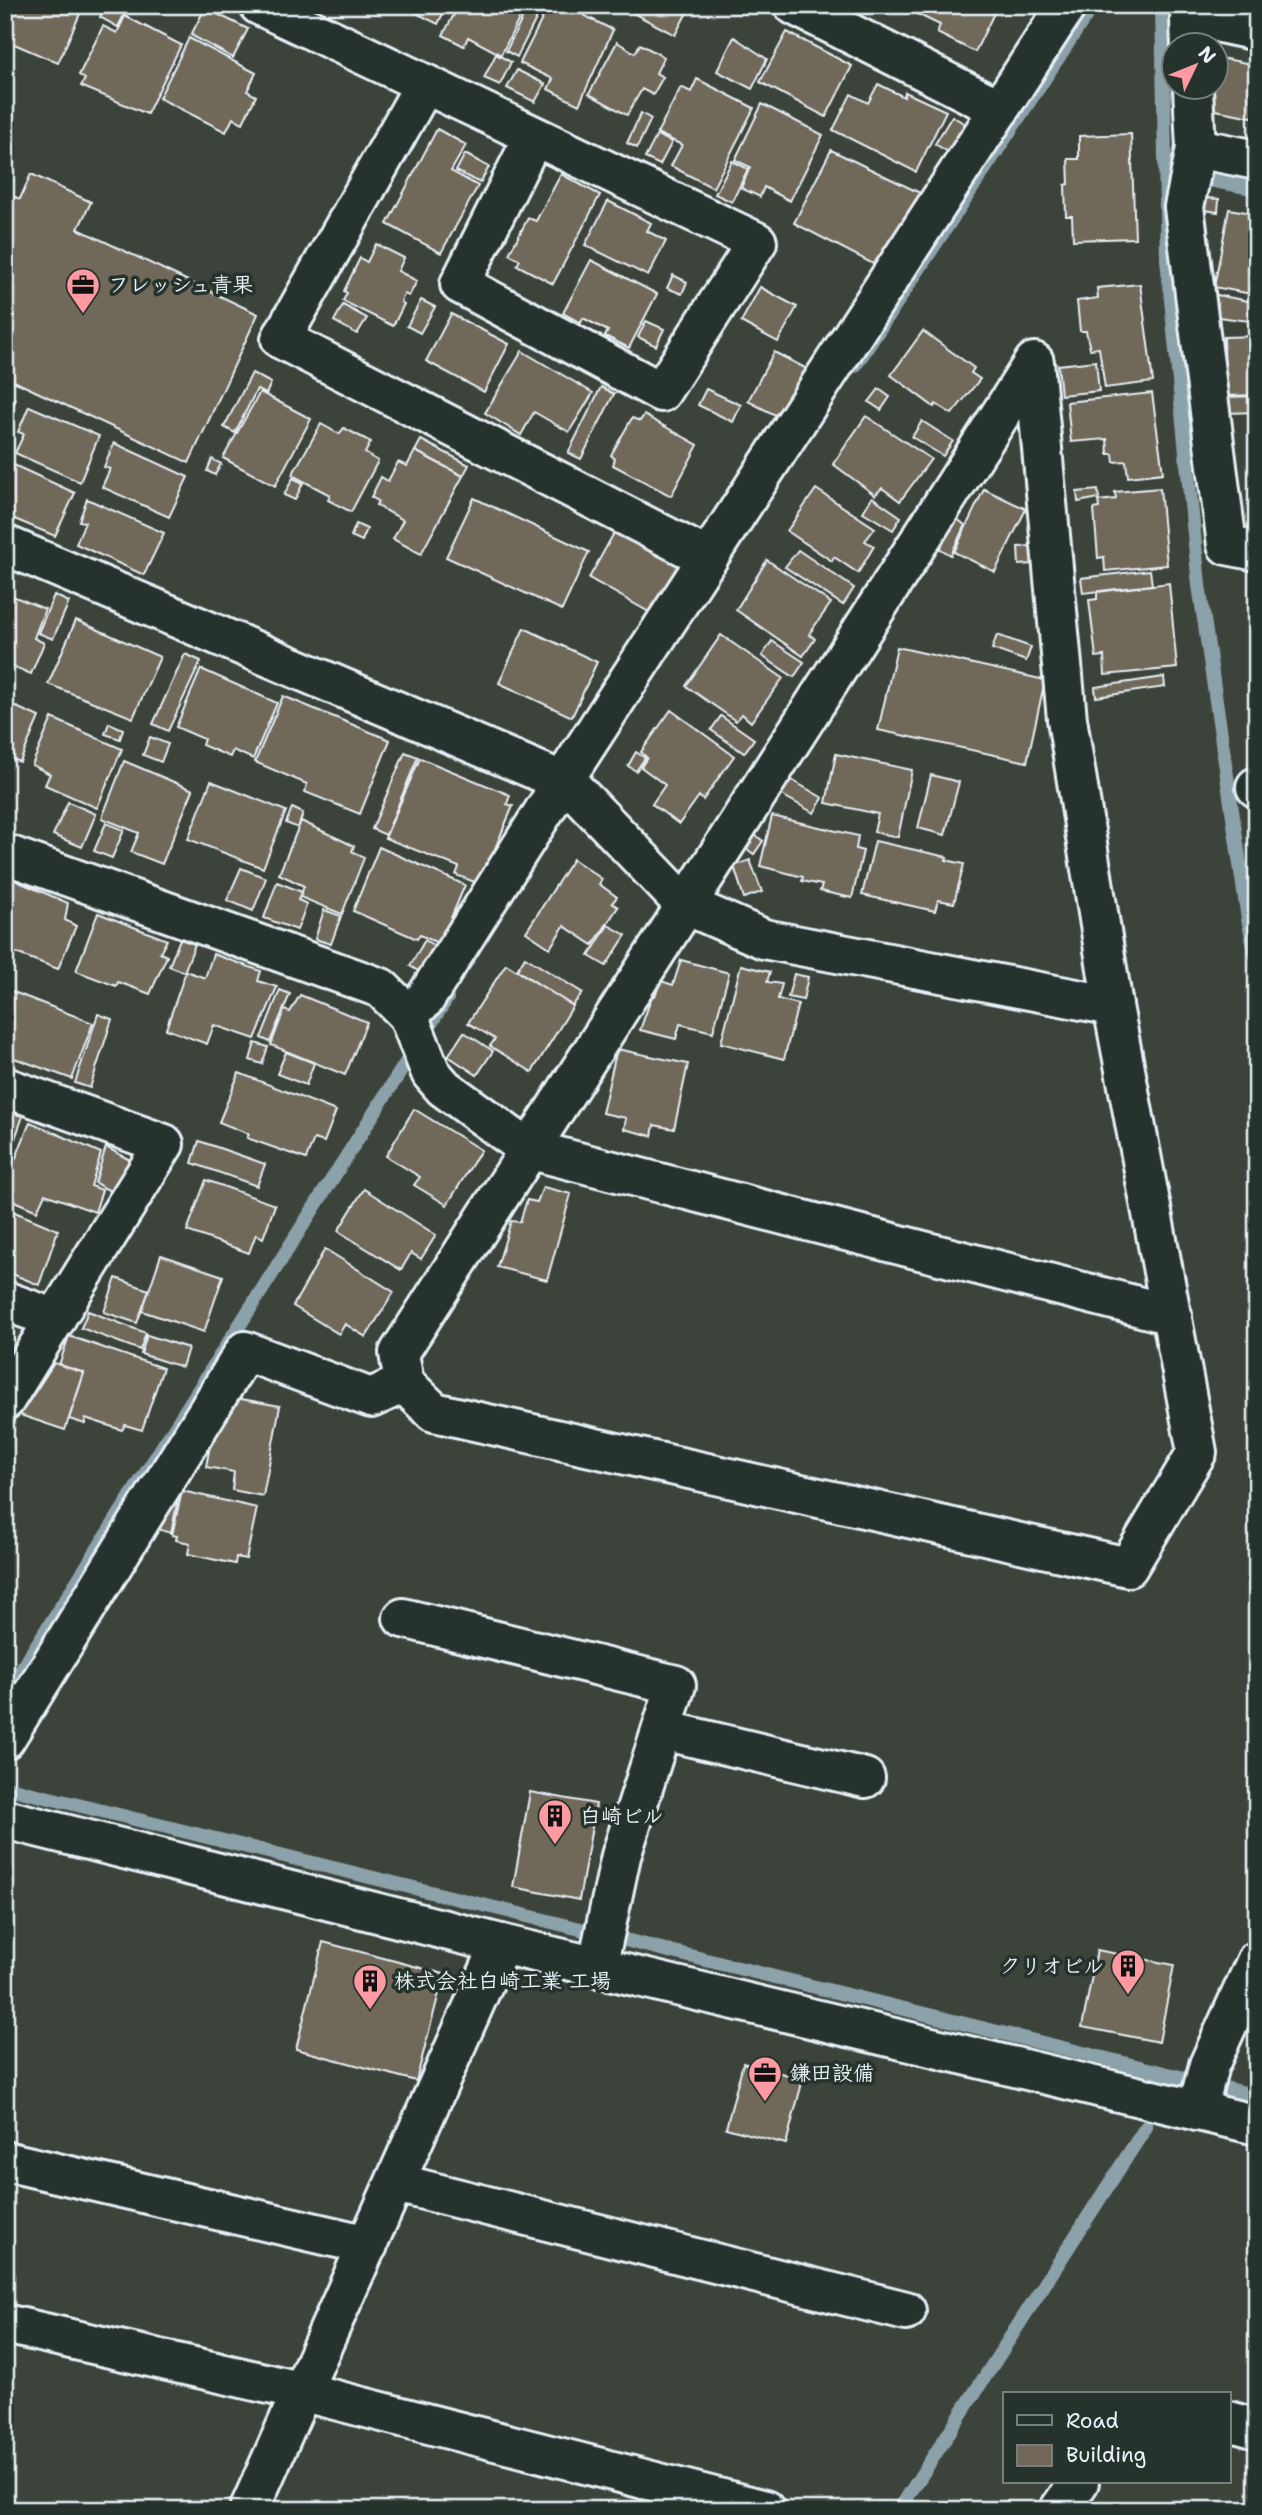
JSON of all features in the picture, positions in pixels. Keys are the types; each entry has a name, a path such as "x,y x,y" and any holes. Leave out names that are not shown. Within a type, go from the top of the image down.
{"street":[{"path":"259,5 757,242 661,392 460,284 534,136"},
{"path":"794,5 1000,109"},
{"path":"414,1030 425,999 573,788 708,558 1067,5"},
{"path":"1190,32 1190,19 1199,5"},
{"path":"1219,5 1220,23 1257,31"},
{"path":"425,84 281,339 708,558"},
{"path":"1193,102 1192,167 1184,207 1227,545 1257,551"},
{"path":"1192,167 1257,160"},
{"path":"1034,362 1067,719 1113,1006 1198,1452 1128,1567 434,1412 404,1383 399,1353 684,904 1034,362"},
{"path":"5,545 573,788 684,904 764,939 1113,1006"},
{"path":"5,854 381,988 414,1030 431,1073 444,1088 528,1149 1172,1315"},
{"path":"5,1087 164,1143 5,1400"},
{"path":"5,1301 56,1319"},
{"path":"5,1739 245,1351 371,1398 404,1383"},
{"path":"403,1618 676,1685 621,1856 602,1944"},
{"path":"663,1730 865,1778"},
{"path":"5,1819 501,1944 602,1944 1202,2092 1257,2125"},
{"path":"249,2510 304,2392 501,1944"},
{"path":"1202,2092 1257,1960"},
{"path":"5,2161 368,2245"},
{"path":"396,2183 906,2311"},
{"path":"5,2323 304,2392 765,2510"},
{"path":"1230,2421 1257,2429"},
{"path":"1059,2510 1078,2484"}],"building":[{"path":"5,5 84,5 58,63 5,40"},
{"path":"106,5 129,5 118,27 100,17"},
{"path":"400,5 447,5 438,24"},
{"path":"459,5 526,5 501,55 468,37 464,46 443,35"},
{"path":"529,5 543,5 517,57 506,51"},
{"path":"549,5 564,5 613,30 579,105 548,89 553,79 520,63"},
{"path":"618,5 691,5 675,35"},
{"path":"922,5 998,5 975,52 937,33 940,25 917,14"},
{"path":"205,8 248,29 233,58 191,35"},
{"path":"125,16 181,45 147,114 81,86 85,79 79,75 103,26 117,33"},
{"path":"787,32 852,66 826,117 760,82"},
{"path":"734,37 767,59 752,89 717,71"},
{"path":"189,38 256,73 247,91 256,96 243,123 233,118 226,132 159,98"},
{"path":"617,42 635,53 640,44 664,57 656,73 663,77 653,95 642,89 627,115 589,94"},
{"path":"496,54 511,62 500,85 484,78"},
{"path":"1230,60 1257,65 1257,118 1210,109 1211,102 1230,102"},
{"path":"517,70 545,84 535,102 507,88"},
{"path":"697,79 754,108 713,188 671,166 682,145 657,133 681,87 691,92"},
{"path":"878,84 904,97 905,92 946,111 916,172 833,130 851,94 868,103"},
{"path":"762,104 823,135 790,201 764,187 760,197 741,188 750,167 735,160"},
{"path":"641,113 651,119 637,148 627,143"},
{"path":"952,116 975,130 958,158 935,144"},
{"path":"437,129 466,145 451,171 478,186 441,253 387,224"},
{"path":"1131,134 1135,238 1073,240 1072,216 1066,216 1065,185 1069,184 1068,159 1079,159 1079,136"},
{"path":"657,135 672,142 660,165 645,158"},
{"path":"831,150 920,193 881,268 794,223"},
{"path":"465,154 489,167 480,183 456,171"},
{"path":"732,161 748,169 732,202 715,194"},
{"path":"31,174 91,202 78,229 258,314 189,463 5,377 5,193 20,199"},
{"path":"561,174 600,195 553,284 517,265 520,260 509,254 528,218 536,221"},
{"path":"1205,198 1219,199 1218,212 1204,210"},
{"path":"608,201 651,223 647,231 666,241 648,276 585,245"},
{"path":"1229,209 1257,214 1257,295 1214,287"},
{"path":"376,244 404,258 398,271 417,281 409,296 404,294 401,302 404,304 393,326 343,301 347,293 344,291 360,258 367,262"},
{"path":"591,260 657,294 629,348 605,336 608,331 583,318 581,323 563,313"},
{"path":"673,275 687,282 682,294 667,288"},
{"path":"1140,284 1153,382 1105,388 1099,348 1090,349 1086,331 1080,331 1077,301 1098,298 1097,288"},
{"path":"760,287 797,307 778,342 741,322"},
{"path":"1207,293 1253,302 1249,321 1211,316"},
{"path":"421,300 435,307 420,333 407,326"},
{"path":"343,305 367,318 357,334 334,321"},
{"path":"451,314 509,344 484,392 426,361"},
{"path":"646,321 664,329 656,346 638,337"},
{"path":"923,331 974,368 971,373 980,379 952,414 936,404 934,407 891,375"},
{"path":"1257,336 1257,395 1225,396 1224,337"},
{"path":"522,351 593,393 569,432 534,412 521,435 485,413"},
{"path":"774,352 811,371 785,420 748,401"},
{"path":"1096,361 1099,391 1061,395 1058,365"},
{"path":"252,373 271,383 266,394 257,389 235,433 224,427"},
{"path":"601,387 614,394 581,459 568,453"},
{"path":"706,389 741,405 733,422 698,405"},
{"path":"879,389 890,397 881,410 869,402"},
{"path":"260,392 311,419 275,486 223,458"},
{"path":"1152,393 1163,473 1128,477 1126,461 1114,462 1113,454 1108,454 1107,439 1071,442 1067,402"},
{"path":"5,395 16,399 5,424"},
{"path":"1257,396 1257,412 1226,413 1226,397"},
{"path":"29,406 99,436 80,482 15,453 24,434 18,432"},
{"path":"644,415 698,445 671,496 613,465 615,459 611,455 632,418 640,421"},
{"path":"866,416 931,459 900,501 882,488 875,495 833,464"},
{"path":"922,421 953,441 943,456 912,437"},
{"path":"321,424 339,434 344,428 371,442 365,453 378,461 351,512 328,500 330,495 292,475"},
{"path":"421,440 469,465 463,476 415,451"},
{"path":"114,443 188,477 169,517 102,487 110,469 104,467"},
{"path":"415,451 463,476 421,554 393,539 403,520 376,505 378,501 371,497 381,477 388,481 398,462 407,466"},
{"path":"212,459 221,464 215,475 207,471"},
{"path":"5,461 75,493 55,536 5,515"},
{"path":"293,478 303,483 295,500 284,495"},
{"path":"1160,488 1167,565 1105,571 1104,557 1098,558 1094,509 1099,508 1098,501 1116,499 1115,492"},
{"path":"816,489 875,528 865,541 874,546 858,573 834,557 832,561 787,531"},
{"path":"984,489 1026,509 995,572 954,552"},
{"path":"1098,490 1099,498 1078,502 1077,492"},
{"path":"872,497 901,517 893,530 863,512"},
{"path":"474,498 589,552 562,610 446,557"},
{"path":"87,499 164,533 144,575 76,544 85,522 79,521"},
{"path":"957,519 965,525 951,555 939,548"},
{"path":"356,524 367,529 362,541 351,536"},
{"path":"619,524 686,561 656,616 589,578"},
{"path":"1032,546 1032,564 1019,565 1018,547"},
{"path":"798,550 854,588 843,605 785,567"},
{"path":"767,560 831,603 809,634 815,639 803,656 736,610"},
{"path":"1150,570 1152,585 1083,593 1081,578"},
{"path":"1169,583 1177,668 1105,675 1104,656 1096,657 1089,600 1097,599 1097,592"},
{"path":"5,593 45,609 34,638 44,643 31,674 5,663"},
{"path":"54,595 69,602 53,639 38,633"},
{"path":"76,620 160,657 133,718 48,684"},
{"path":"524,628 597,662 572,717 499,683"},
{"path":"721,635 783,678 751,722 742,714 736,721 686,686"},
{"path":"997,635 1031,647 1026,661 992,649"},
{"path":"772,641 804,662 794,677 762,656"},
{"path":"897,647 1045,680 1027,762 878,730"},
{"path":"185,654 201,661 168,731 153,724"},
{"path":"201,669 277,703 253,759 233,750 230,757 202,745 204,739 176,727"},
{"path":"1164,677 1165,687 1096,697 1095,687"},
{"path":"283,696 390,740 360,814 305,792 307,784 255,762"},
{"path":"5,702 39,717 20,762 5,756"},
{"path":"671,710 734,756 703,800 699,796 679,824 652,804 665,785 641,767 647,758 641,752"},
{"path":"721,716 754,739 744,753 711,730"},
{"path":"52,718 122,749 97,808 45,785 50,774 32,765"},
{"path":"109,723 123,729 120,739 105,734"},
{"path":"150,737 168,744 161,762 143,755"},
{"path":"405,752 418,757 386,835 372,829"},
{"path":"636,752 645,758 636,771 628,766"},
{"path":"836,754 912,770 898,837 874,832 878,814 826,803"},
{"path":"420,758 510,795 507,804 513,806 480,884 456,875 459,867 385,838"},
{"path":"124,761 193,790 162,864 131,852 139,833 102,818"},
{"path":"931,775 959,782 945,835 918,828"},
{"path":"790,779 823,798 814,813 780,794"},
{"path":"211,781 286,811 263,868 188,839"},
{"path":"68,802 96,814 82,847 53,835"},
{"path":"292,808 303,813 298,828 286,823"},
{"path":"772,816 858,836 856,849 863,851 852,898 820,891 822,885 802,881 803,877 760,866"},
{"path":"301,821 354,846 352,851 364,858 342,914 300,897 304,886 279,874"},
{"path":"106,823 124,830 112,858 94,851"},
{"path":"754,834 763,841 754,854 745,848"},
{"path":"875,841 947,857 946,860 964,864 954,903 938,900 935,911 862,895"},
{"path":"379,847 465,885 440,944 420,935 417,939 353,911"},
{"path":"573,859 602,879 599,884 617,897 612,903 618,907 593,945 564,926 550,948 526,932"},
{"path":"750,860 762,892 744,898 734,866"},
{"path":"241,868 266,878 253,911 227,900"},
{"path":"5,876 68,903 65,920 76,926 58,969 5,949"},
{"path":"277,882 302,892 298,900 307,904 297,930 264,918"},
{"path":"324,910 341,916 331,944 315,939"},
{"path":"98,913 167,940 160,953 167,956 150,994 118,982 116,986 76,971"},
{"path":"608,925 626,935 606,966 589,956"},
{"path":"180,939 195,944 184,972 169,966"},
{"path":"425,940 442,951 426,976 410,966"},
{"path":"213,954 261,971 258,981 277,987 255,1039 214,1025 207,1044 166,1029 186,971 205,978"},
{"path":"525,957 583,993 572,1006 517,970"},
{"path":"681,960 729,973 713,1032 680,1024 676,1039 640,1030 652,996 655,996 661,981 673,985"},
{"path":"506,964 573,1006 532,1072 490,1046 495,1039 468,1023"},
{"path":"741,965 770,972 767,982 782,984 778,999 798,1004 784,1059 721,1043"},
{"path":"794,974 808,977 803,1000 788,997"},
{"path":"280,990 290,994 270,1042 261,1038"},
{"path":"11,991 93,1023 72,1079 6,1055 5,1005"},
{"path":"300,995 367,1022 345,1075 271,1045 284,1010 290,1012"},
{"path":"98,1014 112,1019 90,1088 75,1083"},
{"path":"464,1032 493,1051 477,1075 448,1056"},
{"path":"255,1043 268,1047 262,1064 250,1060"},
{"path":"617,1049 688,1064 674,1129 654,1125 652,1136 624,1129 626,1118 602,1113"},
{"path":"286,1052 314,1063 306,1085 277,1074"},
{"path":"239,1073 336,1111 324,1142 314,1139 306,1159 247,1138 249,1134 219,1122"},
{"path":"414,1109 481,1150 447,1205 414,1185 420,1177 386,1156"},
{"path":"14,1114 23,1116 5,1167 5,1138"},
{"path":"30,1122 101,1153 91,1186 102,1190 95,1212 45,1194 37,1211 5,1197 5,1186"},
{"path":"199,1141 265,1164 257,1186 192,1163"},
{"path":"106,1147 130,1160 112,1192 95,1183"},
{"path":"206,1180 275,1205 263,1238 256,1234 249,1253 187,1231"},
{"path":"543,1187 571,1194 547,1280 497,1267 511,1221 520,1222 527,1200 537,1202"},
{"path":"364,1189 436,1235 421,1259 411,1253 401,1270 338,1231"},
{"path":"5,1208 58,1230 39,1285 5,1271"},
{"path":"325,1249 394,1292 366,1337 345,1324 339,1334 293,1306"},
{"path":"161,1255 223,1276 204,1332 142,1311"},
{"path":"116,1278 149,1290 137,1323 104,1312"},
{"path":"88,1311 146,1333 140,1350 81,1328"},
{"path":"147,1335 188,1348 182,1367 141,1354"},
{"path":"69,1336 163,1368 142,1430 125,1425 122,1430 85,1418 85,1424 69,1419 84,1373 59,1365"},
{"path":"54,1363 84,1373 65,1430 20,1415"},
{"path":"230,1397 280,1406 263,1496 232,1490 234,1472 206,1467 216,1412"},
{"path":"180,1490 171,1533 154,1528"},
{"path":"182,1491 257,1508 246,1559 236,1557 235,1564 188,1554 190,1543 176,1540 177,1536 172,1535"},
{"name":"白崎ビル","path":"530,1792 596,1804 579,1900 513,1887"},
{"name":"株式会社白崎工業 工場","path":"323,1942 444,1974 416,2081 296,2049"},
{"name":"クリオビル","path":"1097,1950 1174,1965 1159,2042 1082,2027"},
{"name":"鎌田設備","path":"743,2063 803,2079 786,2144 726,2128"}],"waterway":[{"path":"855,366 1093,5"},
{"path":"1162,5 1167,259 1199,585 1248,919 1257,959"},
{"path":"1193,177 1257,189"},
{"path":"5,1695 447,998"},
{"path":"5,1787 1257,2096"},
{"path":"899,2510 1146,2127"}],"place":[{"name":"フレッシュ青果","path":"83,315"},
{"name":"白崎ビル","path":"555,1846"},
{"name":"クリオビル","path":"1128,1996"},
{"name":"株式会社白崎工業 工場","path":"370,2011"},
{"name":"鎌田設備","path":"765,2103"}]}
